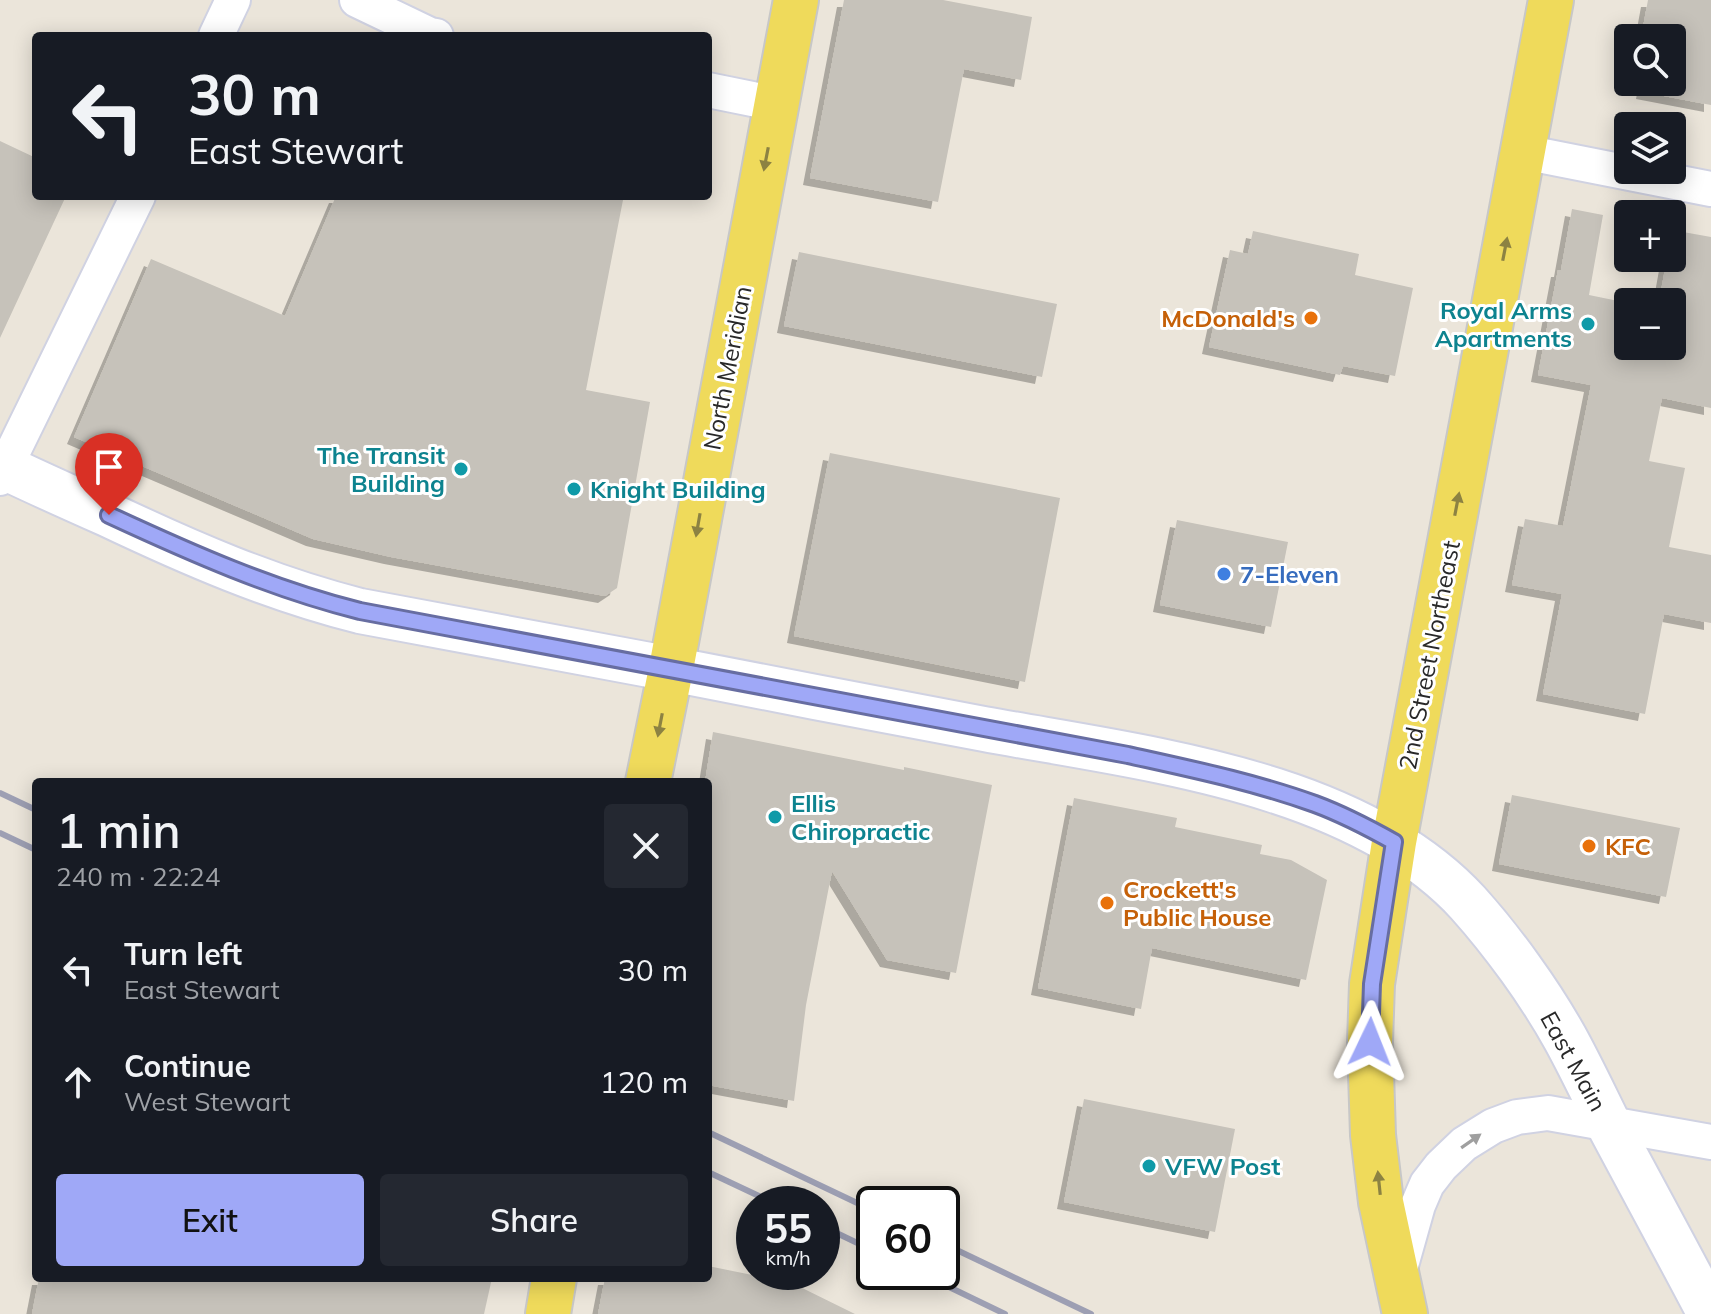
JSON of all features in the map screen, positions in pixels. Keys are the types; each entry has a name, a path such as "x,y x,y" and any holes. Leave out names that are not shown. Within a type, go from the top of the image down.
{"main road":[{"name":"North Meridian","path":"649,778 796,0"},
{"name":"2nd Street Northeast","path":"1401,1296 1381,1202 1373,1135 1372,984 1394,842 1551,0"},
{"name":"East Main","path":"2,471 187,551 316,600 360,611 1205,771 1317,805 1363,825 1394,842 1430,868 1467,902 1507,951 1563,1034 1710,1314"},
{"path":"548,1314 553,1282"}],"street":[{"path":"218,32 233,0"},
{"path":"357,0 427,32"},
{"path":"712,91 777,104"},
{"path":"1523,152 1711,189"},
{"path":"2,471 136,200"},
{"path":"1401,1296 1418,1205 1427,1184 1464,1144 1493,1126 1517,1117 1548,1113 1711,1142"}],"building":[{"path":"844,0 943,0 1032,17 1021,80 964,69 938,202 810,178"},
{"path":"1648,0 1711,0 1711,105 1664,96 1686,96 1686,24 1644,24"},
{"path":"0,141 32,156 32,200 64,200 0,338"},
{"path":"334,200 623,200 586,390 650,402 617,588 605,596 391,557 313,539 74,437 151,259 285,316"},
{"path":"1572,209 1603,215 1589,295 1614,300 1614,360 1686,360 1686,288 1662,288 1664,272 1686,272 1686,233 1711,237 1711,408 1662,398 1649,461 1685,468 1669,547 1711,555 1711,623 1664,614 1645,714 1543,694 1562,594 1512,585 1525,519 1563,526 1591,385 1538,375 1558,270 1561,270"},
{"name":"McDonald's","path":"1253,231 1359,254 1355,275 1413,288 1395,376 1343,366 1340,375 1209,347 1230,250 1248,254"},
{"path":"799,252 1057,304 1042,377 784,326"},
{"path":"830,453 1060,498 1025,682 794,636"},
{"name":"7-Eleven","path":"1177,520 1288,542 1271,627 1160,605"},
{"path":"713,732 992,785 956,973 887,960 832,871 806,1005 794,1101 712,1086 712,778 706,778"},
{"name":"KFC","path":"1512,795 1680,828 1666,897 1499,864"},
{"path":"1074,798 1177,818 1175,827 1262,845 1260,854 1291,860 1327,880 1306,980 1152,948 1141,1009 1038,988"},
{"name":"VFW Post","path":"1084,1099 1235,1129 1215,1232 1064,1202"},
{"path":"712,1267 736,1272 736,1290 806,1290 855,1314 598,1314 604,1282 712,1282"},
{"path":"38,1282 491,1282 484,1314 32,1314"}],"railway":[{"path":"0,793 32,808"},
{"path":"0,833 32,848"},
{"path":"712,1134 856,1202"},
{"path":"712,1174 738,1186"},
{"path":"840,1235 856,1242"},
{"path":"960,1252 1091,1314"},
{"path":"955,1290 1005,1314"}],"place":[{"name":"McDonald's","path":"1311,318"},
{"name":"Royal Arms Apartments","path":"1588,324"},
{"name":"The Transit Building","path":"461,469"},
{"name":"Knight Building","path":"574,489"},
{"name":"7-Eleven","path":"1224,574"},
{"name":"Ellis Chiropractic","path":"775,817"},
{"name":"KFC","path":"1589,846"},
{"name":"Crockett's Public House","path":"1107,903"},
{"name":"VFW Post","path":"1149,1166"}],"route":[{"path":"109,515 265,583 360,611 1128,755 1205,771 1317,805 1394,842 1372,984 1370,1042"}]}
